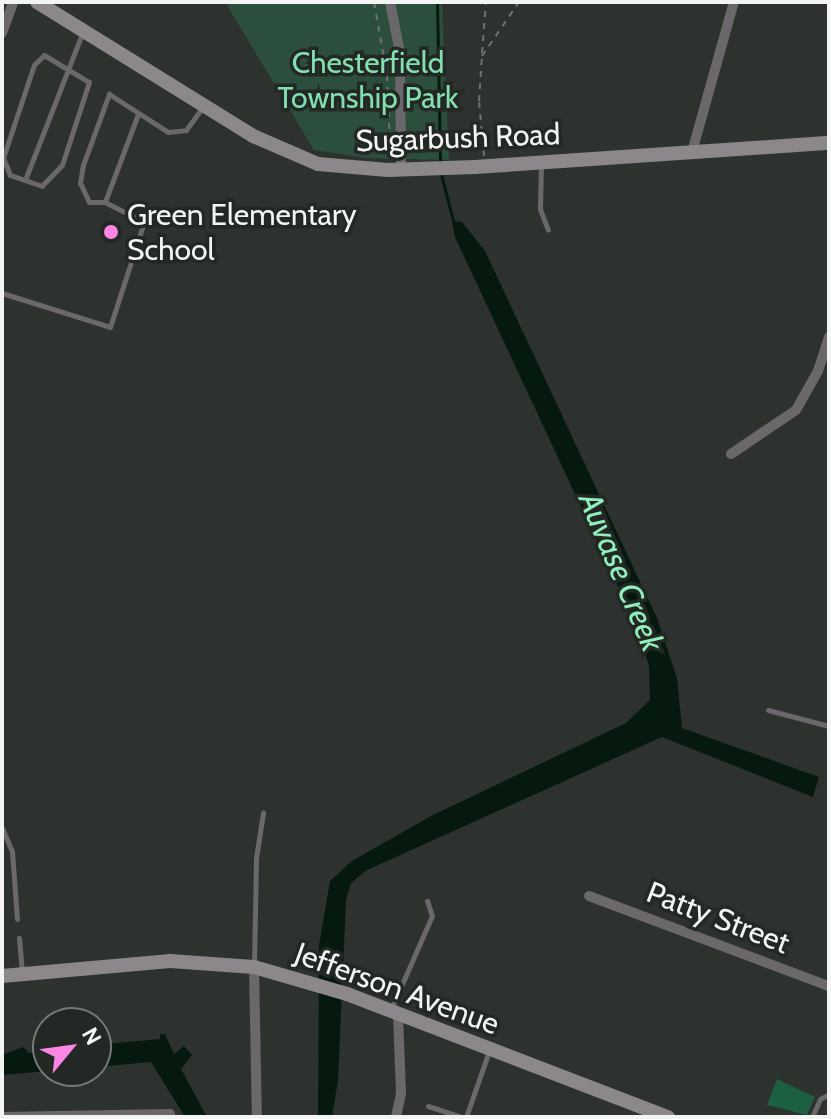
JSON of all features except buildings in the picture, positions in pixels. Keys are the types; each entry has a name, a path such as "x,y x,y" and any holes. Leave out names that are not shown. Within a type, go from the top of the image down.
{"street":[{"path":"2,33 13,2"},
{"name":"Sugarbush Road","path":"37,2 204,106 276,147 318,164 401,170 829,143"},
{"path":"390,2 400,53 401,170"},
{"path":"692,152 734,2"},
{"path":"731,454 796,410 818,371 829,337"},
{"name":"Patty Street","path":"589,896 829,986"},
{"name":"Jefferson Avenue","path":"2,976 170,961 254,967 347,994 668,1117"},
{"path":"254,967 257,1117"},
{"path":"394,1014 401,1093 396,1117"},
{"path":"2,1117 170,1114"}],"lane":[{"path":"25,180 83,30"},
{"path":"44,55 69,66 89,82 62,165 42,186 10,175 3,158 34,65 44,55"},
{"path":"2,293 110,327 144,222 105,202 89,202 80,183 109,94 168,132 186,130 204,106"},
{"path":"105,202 138,114"},
{"path":"541,163 540,209 548,230"},
{"path":"768,710 829,726"},
{"path":"254,967 256,858 263,813"},
{"path":"2,828 12,851 17,919"},
{"path":"394,1014 432,916 427,901"},
{"path":"19,938 22,975"},
{"path":"428,1106 464,1117 489,1050"},
{"path":"812,1117 820,1099 829,1094"}],"path":[{"path":"374,2 387,75 390,143"},
{"path":"485,166 479,101 486,2"},
{"path":"482,56 519,2"}],"green space":[{"name":"Chesterfield Township Park","path":"225,2 442,2 449,160 365,158 314,150"}],"water":[{"path":"452,221 462,222 485,251 657,618 677,678 682,728 819,777 813,797 662,737 367,870 351,883 346,900 338,1081 332,1117 318,1117 319,945 330,881 352,861 431,816 626,723 650,700 649,667 639,631 455,237"},
{"path":"160,1034 165,1034 174,1054 184,1046 192,1055 181,1069 207,1117 185,1117 151,1062 112,1066 112,1044 160,1039"},
{"path":"23,1047 32,1053 32,1072 2,1075 2,1055"}],"waterway":[{"name":"Auvase Creek","path":"437,2 440,162"},
{"name":"Auvase Creek","path":"441,174 454,224"}],"place":[{"name":"Green Elementary School","path":"111,232"}]}
